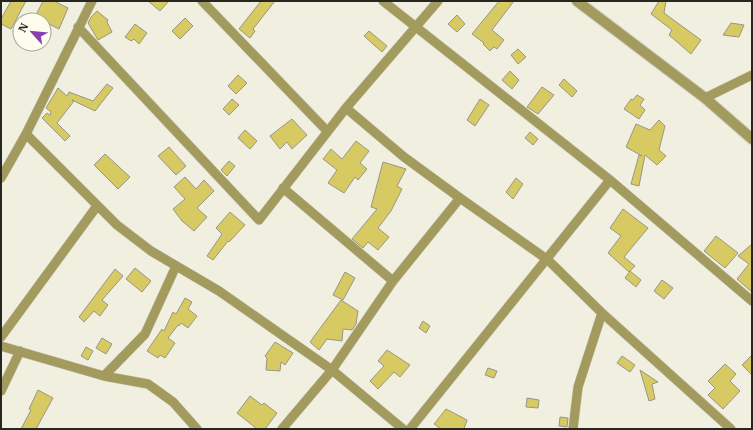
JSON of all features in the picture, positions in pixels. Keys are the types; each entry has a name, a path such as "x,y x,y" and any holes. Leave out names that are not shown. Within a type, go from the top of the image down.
{"street":[{"path":"202,1 327,131"},
{"path":"383,1 414,27 610,180 752,301"},
{"path":"78,28 260,220 327,131 414,27 438,1"},
{"path":"577,1 705,98 752,139"},
{"path":"1,178 26,134 78,28 88,2"},
{"path":"705,98 752,75"},
{"path":"346,108 404,157 548,260 602,313 731,429"},
{"path":"26,134 117,225 151,251 219,291 332,370 403,429"},
{"path":"410,429 548,260 610,180"},
{"path":"283,188 394,281"},
{"path":"282,429 332,370 394,281 460,198"},
{"path":"1,337 97,206"},
{"path":"104,376 145,334 176,266"},
{"path":"573,429 578,387 602,313"},
{"path":"1,346 104,376 148,384 173,402 197,429"},
{"path":"1,390 20,351"}],"building":[{"path":"11,1 26,1 20,12 12,12 11,29 1,24 1,19"},
{"path":"43,1 54,1 68,8 59,29 52,26 52,12 38,12"},
{"path":"148,1 169,1 160,11"},
{"path":"261,1 275,1 253,29 255,31 250,38 239,29"},
{"path":"499,1 514,1 492,30 504,40 497,49 494,47 490,51 483,44 484,43 472,34"},
{"path":"659,1 666,1 664,13 701,40 691,54 669,35 672,30 651,14"},
{"path":"97,11 108,20 107,22 112,32 98,40 88,23"},
{"path":"457,15 465,24 457,32 448,24"},
{"path":"185,18 193,26 180,39 172,31"},
{"path":"731,23 744,25 739,37 723,35"},
{"path":"135,24 147,33 139,44 134,39 131,41 125,37"},
{"path":"369,31 387,46 382,52 364,36"},
{"path":"518,49 526,57 518,64 511,55"},
{"path":"510,71 519,80 512,89 502,80"},
{"path":"238,75 247,83 236,94 228,86"},
{"path":"564,79 577,91 572,97 559,85"},
{"path":"107,84 113,88 95,111 72,100 74,101 57,123 70,136 65,141 42,118 47,113 50,115 51,112 46,108 58,88 67,96 69,92 93,101"},
{"path":"542,87 554,95 538,114 527,107"},
{"path":"637,95 644,99 640,105 645,110 639,119 624,109 631,99 633,100"},
{"path":"232,99 239,105 229,115 223,109"},
{"path":"480,99 489,105 475,126 467,120"},
{"path":"292,119 307,135 292,149 287,142 280,149 270,136"},
{"path":"659,120 665,126 659,150 666,156 657,165 645,155 639,186 631,184 639,155 642,156 626,147 636,124 650,130"},
{"path":"245,130 257,141 250,149 238,138"},
{"path":"530,132 538,139 533,145 525,138"},
{"path":"356,141 369,151 360,163 367,169 358,180 355,177 344,193 328,183 337,170 323,159 331,149 342,159"},
{"path":"169,147 186,166 176,175 158,156"},
{"path":"105,154 130,177 118,189 94,165"},
{"path":"229,161 235,166 227,176 221,170"},
{"path":"383,162 406,169 397,186 402,189 391,211 378,228 389,237 378,250 368,242 363,248 352,239 377,209 371,207"},
{"path":"185,177 196,189 204,180 214,191 197,208 207,217 194,231 182,221 173,209 185,199 174,187"},
{"path":"516,178 523,184 513,199 506,192"},
{"path":"623,209 648,228 624,257 635,266 629,272 608,253 621,236 610,228"},
{"path":"230,212 245,225 229,242 228,241 213,260 207,256 222,234 216,228"},
{"path":"716,236 738,253 725,268 704,251"},
{"path":"752,244 752,292 737,279 749,264 738,256"},
{"path":"135,268 151,281 142,292 126,279"},
{"path":"115,269 123,276 102,300 108,305 100,316 94,311 84,322 79,317"},
{"path":"630,271 641,280 636,287 625,278"},
{"path":"345,272 355,278 343,300 333,295"},
{"path":"662,280 673,288 664,299 654,291"},
{"path":"185,298 192,302 188,309 197,316 188,328 181,323 179,326 178,325 168,338 175,343 165,358 160,355 158,358 147,351 162,329 164,331 173,312 176,314"},
{"path":"341,300 358,311 356,324 352,330 343,329 342,341 327,339 319,350 310,342"},
{"path":"423,321 430,326 426,333 419,328"},
{"path":"102,338 112,344 106,354 96,348"},
{"path":"275,342 293,353 285,365 281,362 280,371 266,370 267,358 265,356"},
{"path":"86,347 93,351 88,360 81,356"},
{"path":"387,350 410,365 400,377 394,372 378,389 370,381 384,366 378,361"},
{"path":"752,355 752,375 742,365"},
{"path":"622,356 635,365 630,372 617,363"},
{"path":"725,364 736,374 730,381 740,391 723,409 708,395 715,388 708,381"},
{"path":"488,368 497,371 494,378 485,375"},
{"path":"640,370 658,382 652,384 655,399 649,401"},
{"path":"38,390 53,398 36,429 21,429 31,410 29,409"},
{"path":"250,396 262,405 264,403 277,413 265,429 257,429 237,413"},
{"path":"527,398 539,400 538,408 526,407"},
{"path":"446,409 467,420 464,429 441,429 434,424"},
{"path":"560,417 568,418 567,427 559,426"}]}
